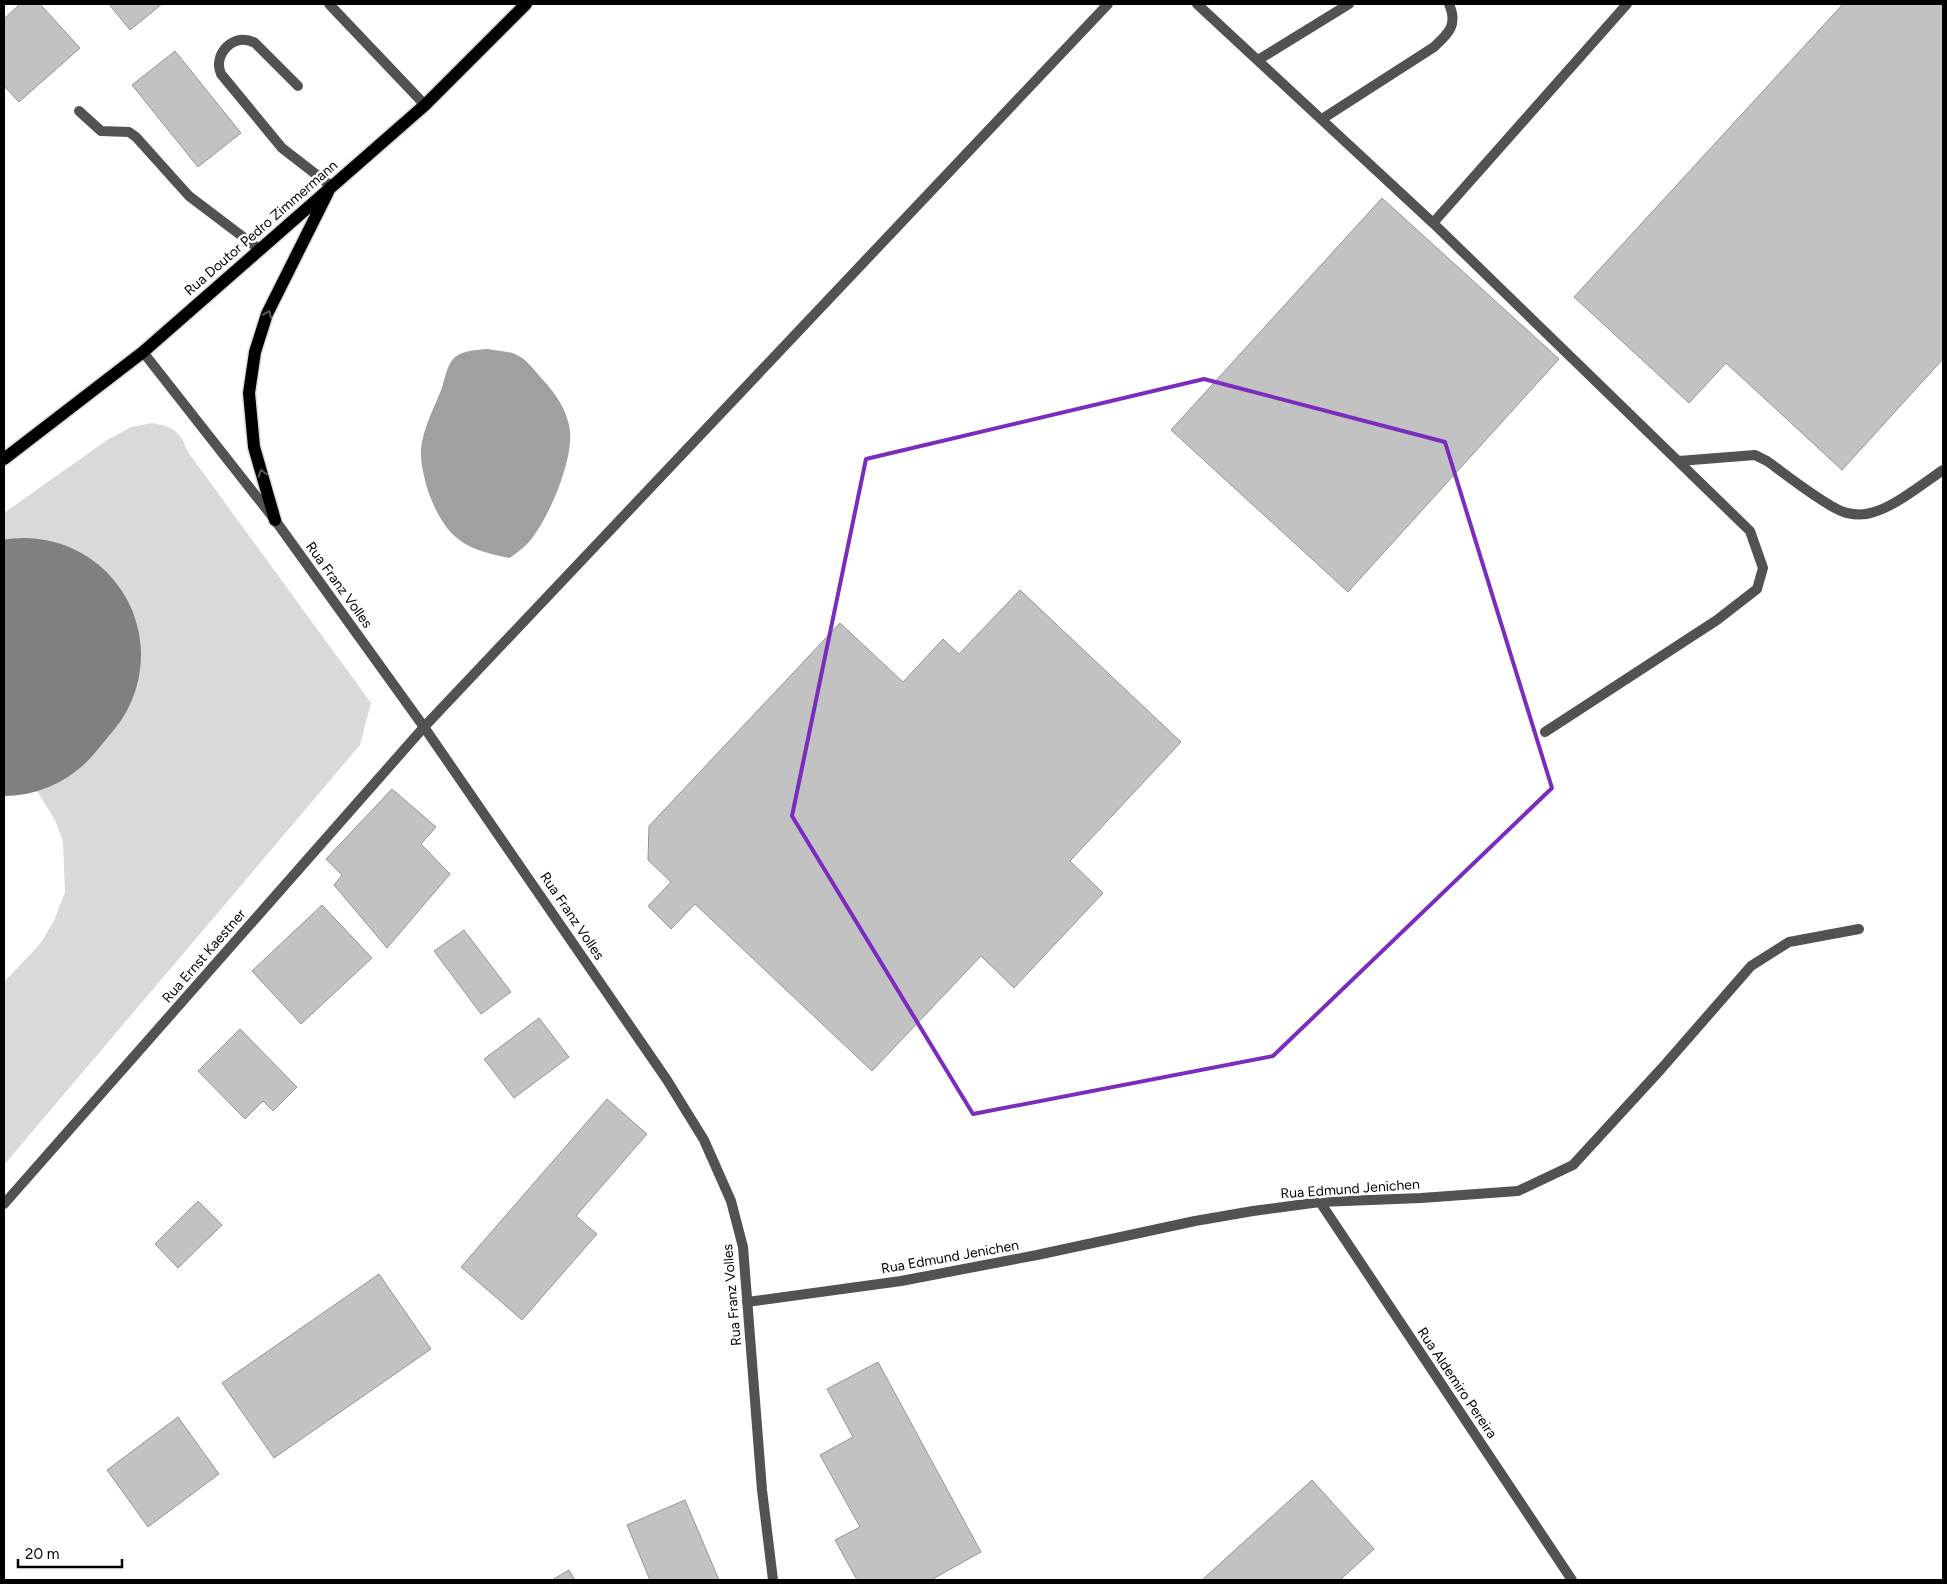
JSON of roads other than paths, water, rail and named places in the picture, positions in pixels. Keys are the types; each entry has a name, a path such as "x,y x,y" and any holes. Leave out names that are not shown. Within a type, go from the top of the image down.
{"main road":[{"name":"Rua Doutor Pedro Zimmermann","path":"4,459 144,352 425,105 526,4"},
{"path":"275,520 254,447 249,393 254,360 267,314 331,186"}],"street":[{"path":"329,4 425,105"},
{"name":"Rua Ernst Kaestner","path":"4,1204 424,727 1108,4"},
{"path":"1197,4 1434,223 1750,531 1763,568 1757,589 1717,620 1545,732"},
{"path":"1258,60 1349,4"},
{"path":"1322,119 1434,47 1443,39 1452,29 1453,13 1449,4"},
{"path":"1434,223 1627,4"},
{"path":"298,86 255,43 248,39 240,39 233,43 222,52 218,60 221,74 276,141 331,186"},
{"path":"80,111 101,131 129,132 136,136 189,196 259,249"},
{"name":"Rua Franz Volles","path":"144,352 275,520 424,727 667,1080 704,1140 732,1201 743,1247 762,1490 772,1580"},
{"path":"1679,461 1755,455 1834,507 1846,513 1860,514 1874,513 1887,507 1943,470"},
{"name":"Rua Edmund Jenichen","path":"747,1302 901,1281 1037,1255 1195,1220 1320,1202 1421,1198 1518,1191 1573,1165 1662,1068 1751,966 1789,942 1860,930"},
{"name":"Rua Aldemiro Pereira","path":"1320,1202 1572,1580"}]}
